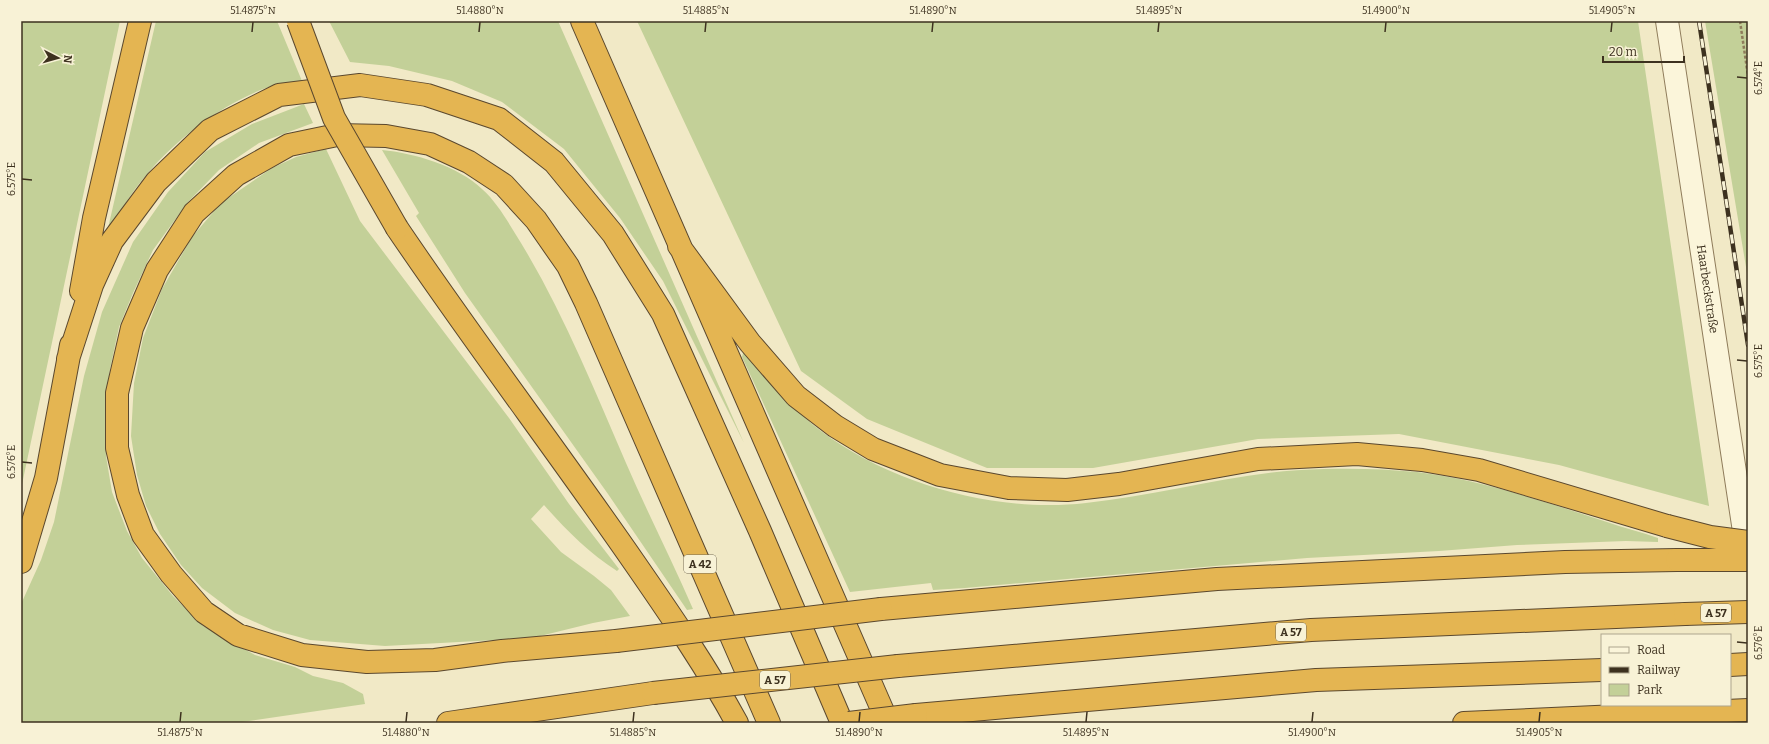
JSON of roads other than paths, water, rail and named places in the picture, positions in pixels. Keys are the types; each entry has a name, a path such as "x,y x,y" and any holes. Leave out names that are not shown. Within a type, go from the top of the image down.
{"highway":[{"path":"21,562 46,478 94,218 140,21"},
{"path":"298,21 334,118 397,228 434,282 589,497 696,652 737,723"},
{"path":"582,21 888,723"},
{"path":"68,359 92,285 112,241 156,182 210,130 279,95 360,85 427,95 499,119 554,162 613,234 663,314 760,531 842,723"},
{"name":"A 42","path":"769,723 631,406 586,303 571,272 536,220 504,185 469,162 430,144 386,136 337,135 290,145 236,176 194,213 157,270 132,328 117,393 117,448 128,495 143,535 171,574 204,612 238,635 302,655 367,662 435,660 502,651 616,641 881,609 1217,579 1565,562 1748,559"},
{"path":"679,246 750,343 796,396 835,426 873,449 940,474 1009,488 1067,490 1120,484 1258,459 1357,454 1422,460 1479,470 1667,526 1710,537 1748,542"},
{"name":"A 57","path":"448,723 653,694 898,666 1311,630 1748,612"},
{"path":"1731,665 1748,664"},
{"path":"849,723 1316,680 1601,670"},
{"path":"1464,723 1748,710"}],"street":[{"name":"Haarbeckstraße","path":"1667,21 1748,559"}],"railway":[{"path":"1699,21 1748,345"}]}
